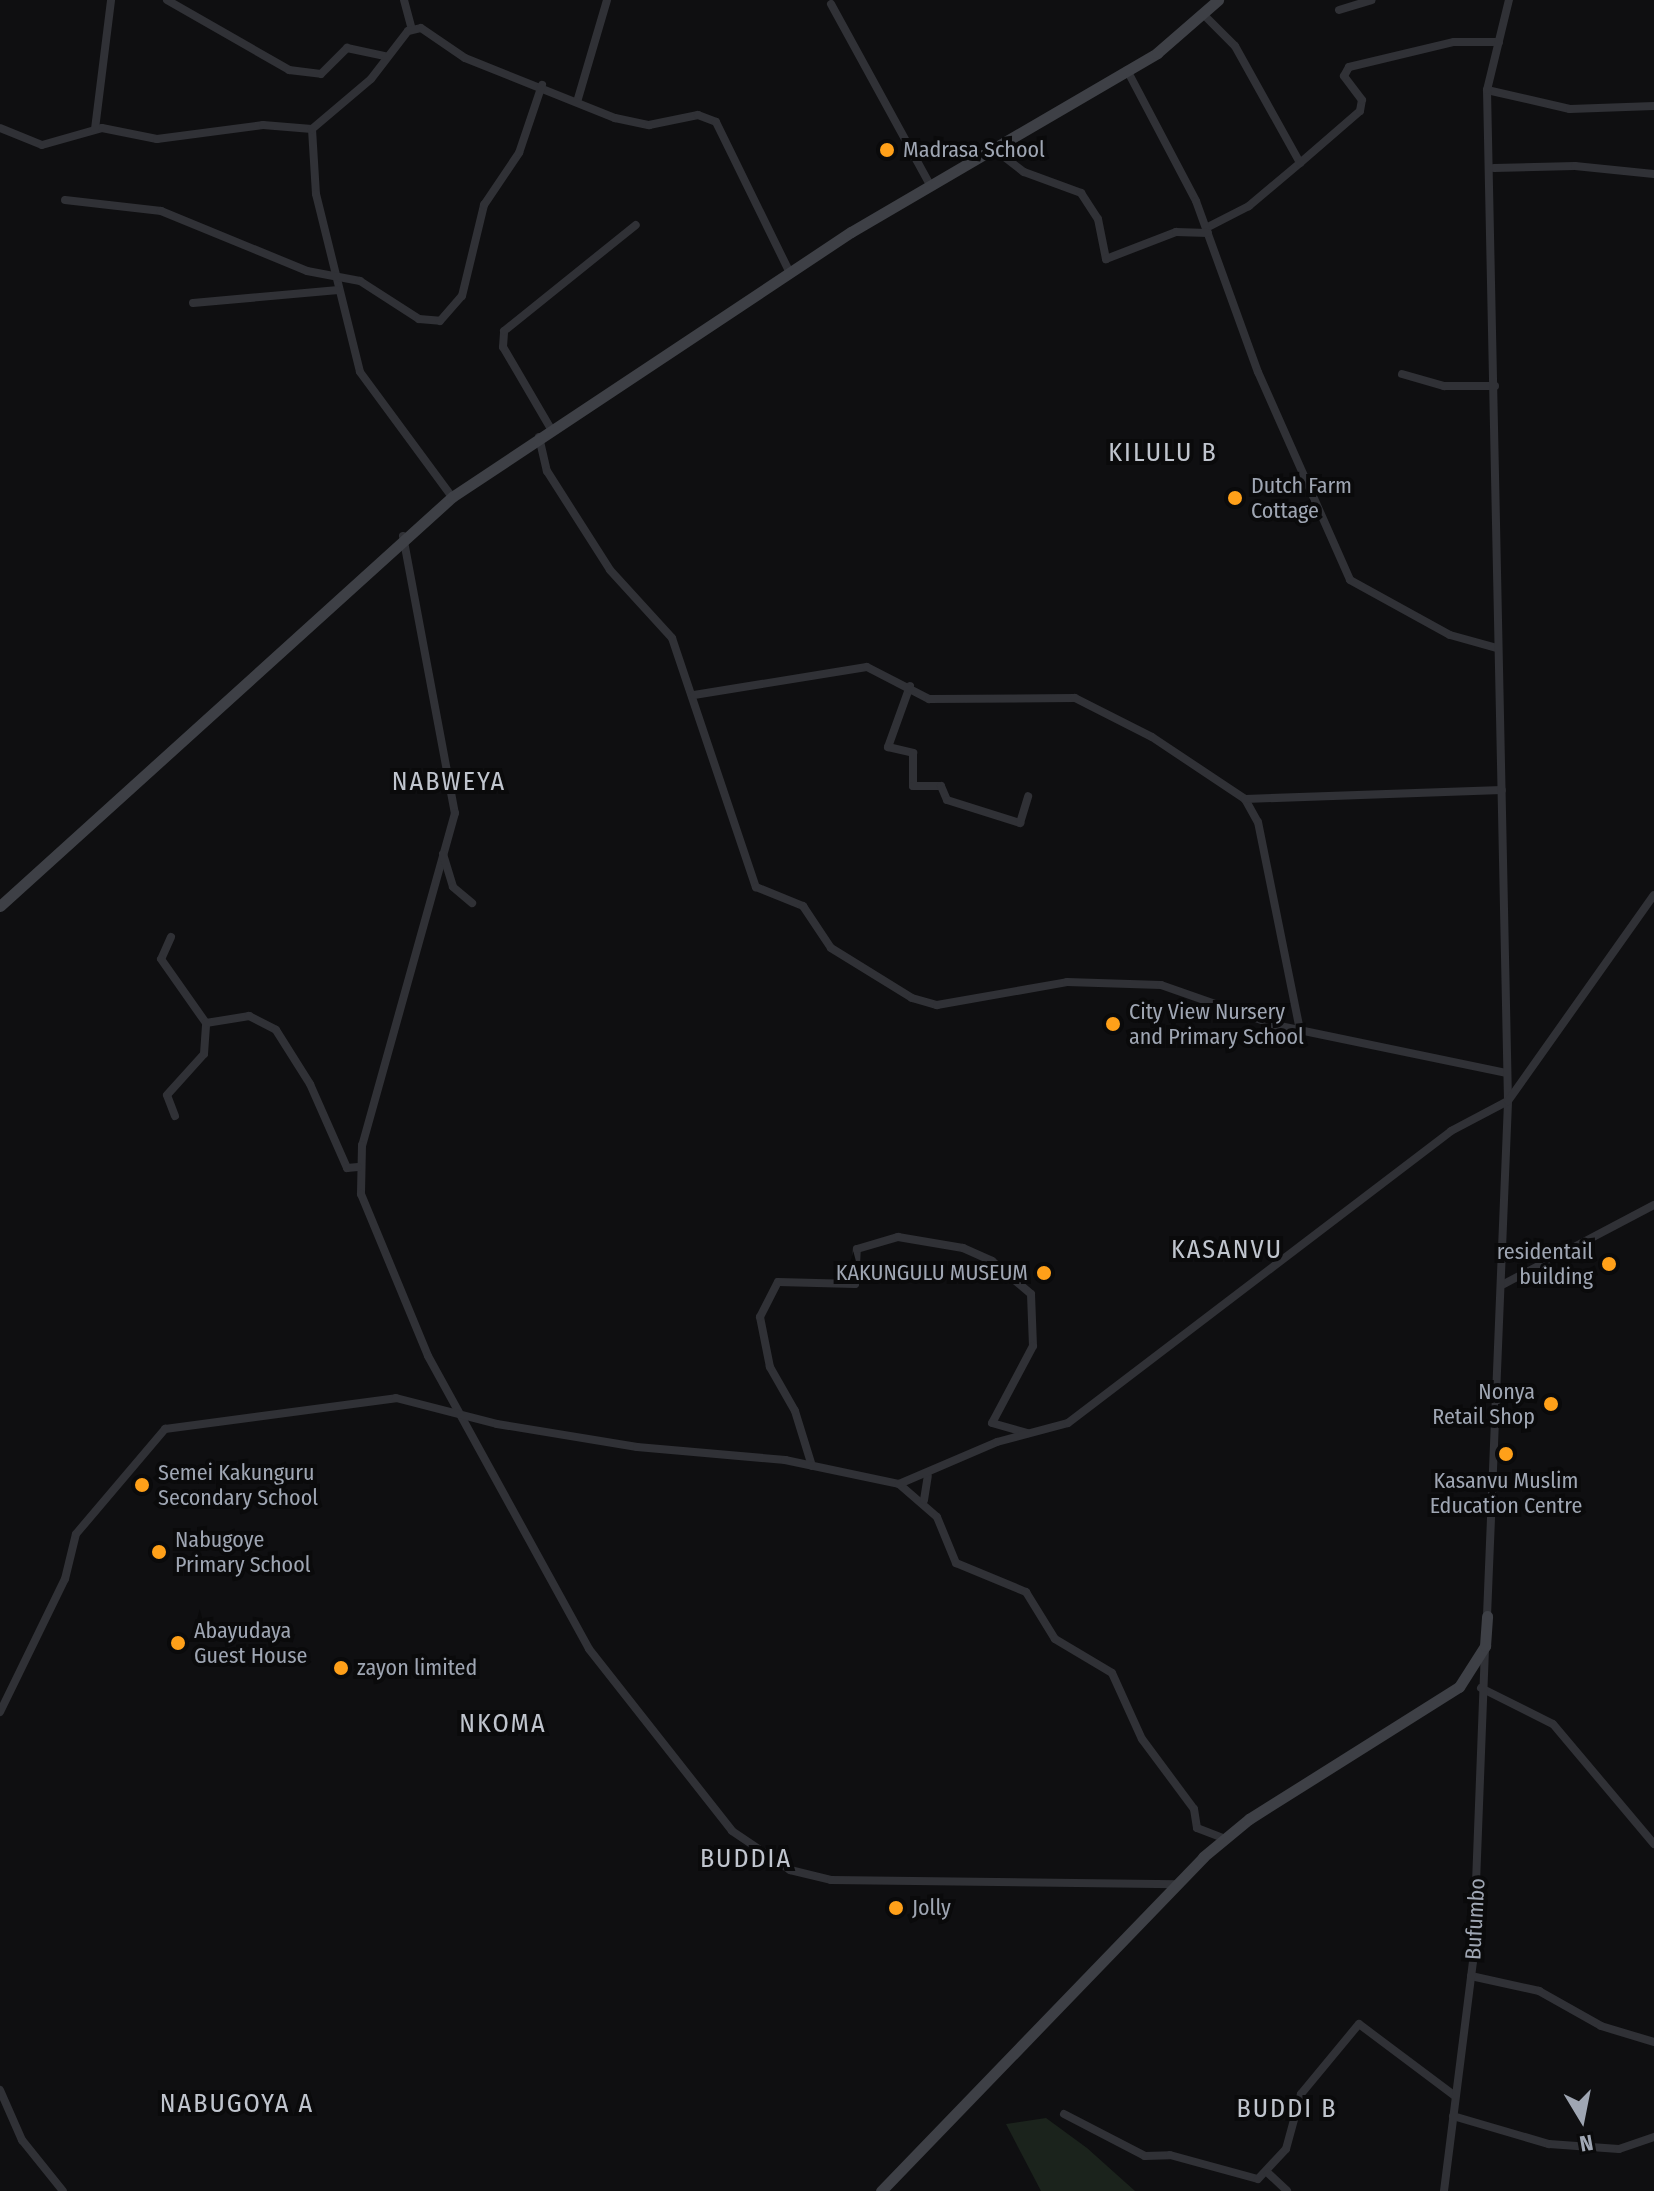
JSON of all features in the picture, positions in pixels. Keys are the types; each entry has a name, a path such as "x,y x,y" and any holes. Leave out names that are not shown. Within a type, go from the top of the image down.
{"street":[{"path":"95,129 111,0"},
{"path":"167,0 289,70 321,74 347,48 385,56"},
{"path":"404,0 412,29"},
{"path":"577,102 607,0"},
{"path":"0,906 403,536 452,497 790,273 930,185 1127,70 1218,0"},
{"path":"1339,10 1371,0"},
{"path":"881,2191 1177,1884 1227,1839 1452,1694 1485,1646 1508,1101 1497,648 1494,168 1487,90 1509,0"},
{"path":"831,4 930,185"},
{"path":"1203,14 1235,46 1300,163"},
{"path":"0,128 42,145 95,129 157,139 263,125 312,129 371,79 385,56 412,29"},
{"path":"412,29 577,102 649,125 698,115 716,122 790,273"},
{"path":"993,148 1024,172 1081,193 1098,219 1106,259 1176,232 1207,231 1249,206 1360,111 1362,100 1344,76 1349,67 1454,42 1499,42"},
{"path":"1127,70 1207,231 1258,372 1350,580 1450,635 1497,648"},
{"path":"65,200 161,211 337,278 360,281 419,319 447,317 473,268 484,205 519,153 542,85"},
{"path":"1487,90 1570,109 1654,106"},
{"path":"312,129 313,176 338,290 364,383 452,497"},
{"path":"1494,168 1575,166 1654,174"},
{"path":"551,429 503,347 504,331 636,225"},
{"path":"193,303 338,290"},
{"path":"1402,374 1444,386 1495,386"},
{"path":"539,437 547,471 620,584 672,638 694,695 756,887 803,906 831,948 912,998 937,1005 1067,982 1134,982 1388,1053 1507,1073"},
{"path":"403,536 454,791 443,853 358,1167 373,1230 451,1397 589,1649 750,1849 819,1879 1177,1884"},
{"path":"694,695 867,667 910,686 929,699 970,704 1004,694 1041,702 1075,698 1245,799 1502,790"},
{"path":"910,686 888,747 913,753 913,786 941,786 947,800 1020,823 1028,796"},
{"path":"1245,799 1268,854 1299,1026"},
{"path":"443,853 453,887 472,903"},
{"path":"899,1484 928,1476 1091,1408 1364,1195 1451,1131 1508,1101 1654,895"},
{"path":"171,937 161,959 206,1023 204,1054 167,1095 175,1116"},
{"path":"206,1023 249,1016 276,1030 310,1084 347,1168 358,1167"},
{"path":"1502,1285 1654,1205"},
{"path":"812,1466 795,1411 770,1367 760,1317 778,1282 855,1284 857,1249 898,1237 963,1248 992,1261 1031,1294 1033,1346 992,1423 1030,1434"},
{"path":"429,1404 451,1397"},
{"path":"0,1712 65,1579 76,1534 155,1434 293,1409 396,1398 637,1447 812,1466 899,1484 924,1500 956,1563 1026,1592 1055,1639 1112,1673 1142,1739 1194,1809 1197,1828 1227,1839"},
{"path":"924,1500 928,1476"},
{"name":"Bufumbo","path":"1444,2191 1471,1976 1485,1646"},
{"path":"1481,1688 1553,1724 1654,1844"},
{"path":"1471,1976 1539,1991 1601,2026 1654,2042"},
{"path":"1064,2114 1145,2156 1170,2155 1233,2178 1268,2173 1286,2149 1301,2094 1359,2024 1455,2096"},
{"path":"0,2090 22,2140 63,2191"},
{"path":"1453,2116 1549,2144 1619,2149 1654,2137"},
{"path":"1268,2173 1287,2191"}],"shaded area":[{"path":"1046,2118 1087,2148 1135,2191 1041,2191 1006,2124"}],"place":[{"name":"Madrasa School","path":"887,150"},
{"name":"Dutch Farm Cottage","path":"1235,498"},
{"name":"City View Nursery and Primary School","path":"1113,1024"},
{"name":"residentail building","path":"1609,1264"},
{"name":"KAKUNGULU MUSEUM","path":"1044,1273"},
{"name":"Nonya Retail Shop","path":"1551,1404"},
{"name":"Kasanvu Muslim Education Centre","path":"1506,1454"},
{"name":"Semei Kakunguru Secondary School","path":"142,1485"},
{"name":"Nabugoye Primary School","path":"159,1552"},
{"name":"Abayudaya Guest House","path":"178,1643"},
{"name":"zayon limited","path":"341,1668"},
{"name":"Jolly","path":"896,1908"}],"district":[{"name":"KILULU B","path":"1163,453"},
{"name":"NABWEYA","path":"449,782"},
{"name":"KASANVU","path":"1227,1250"},
{"name":"NKOMA","path":"503,1724"},
{"name":"BUDDIA","path":"746,1859"},
{"name":"NABUGOYA A","path":"237,2104"},
{"name":"BUDDI B","path":"1287,2109"}]}
